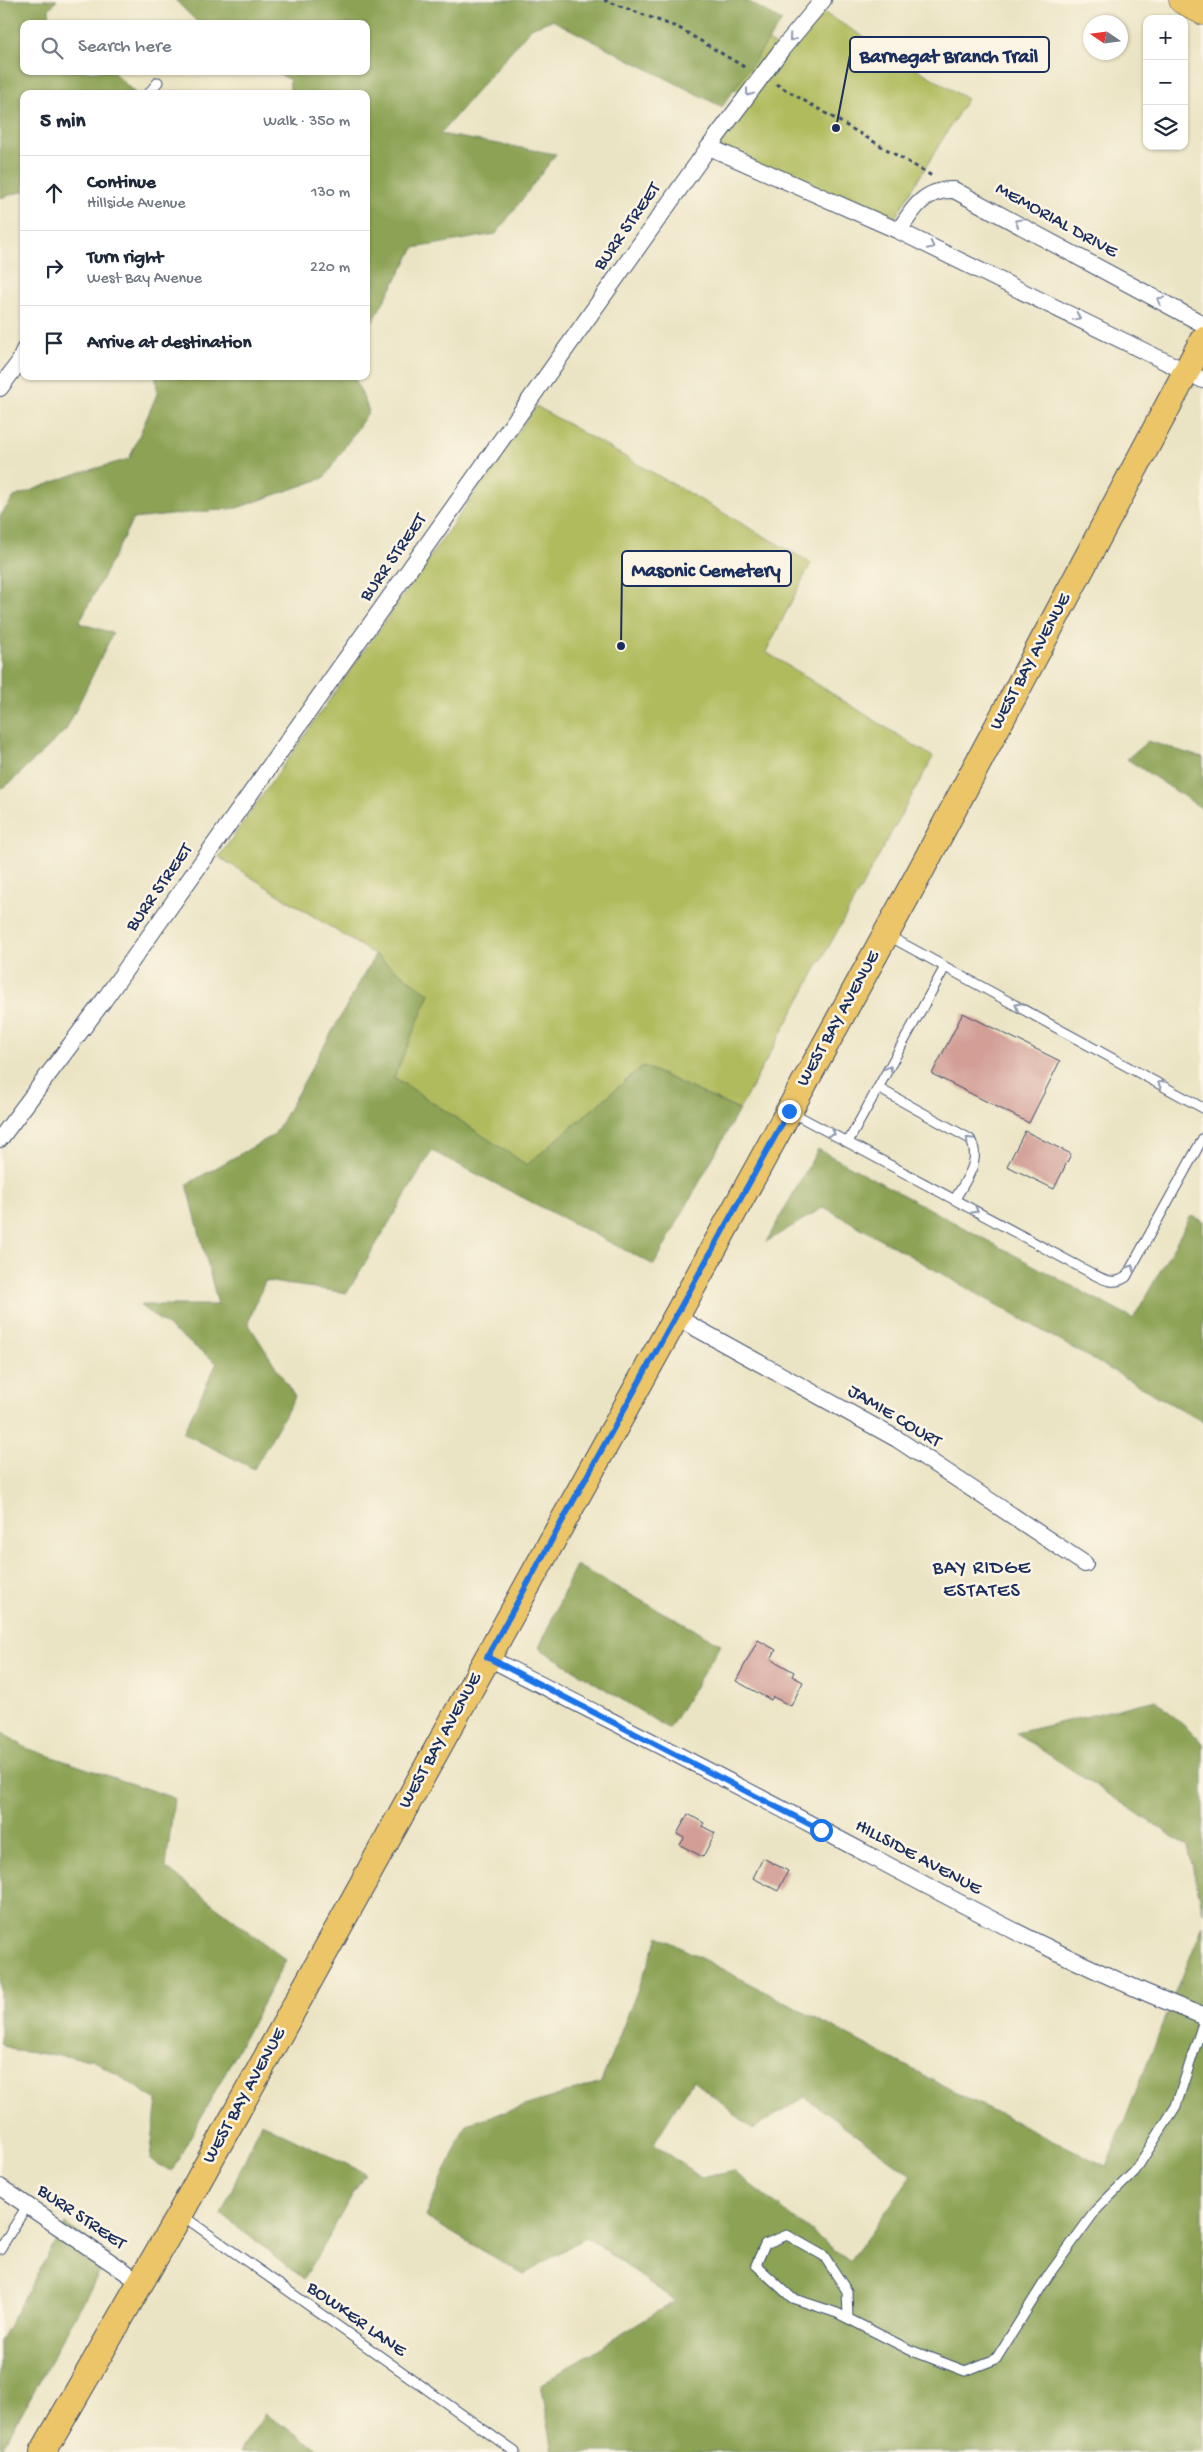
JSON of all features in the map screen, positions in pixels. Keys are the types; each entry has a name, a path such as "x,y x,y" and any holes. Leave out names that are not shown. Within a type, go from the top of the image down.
{"highway":[{"path":"1183,0 1203,11"}],"main road":[{"name":"WEST BAY AVENUE","path":"43,2452 180,2214 1194,375 1203,340"}],"street":[{"name":"BURR STREET","path":"0,1139 110,992 709,146 823,0"},
{"path":"709,146 899,231 1194,375"},
{"path":"899,231 914,207 929,195 942,190 954,190"},
{"name":"MEMORIAL DRIVE","path":"954,190 1203,324"},
{"path":"0,388 20,361"},
{"name":"JAMIE COURT","path":"676,1317 897,1439 1085,1564"},
{"name":"HILLSIDE AVENUE","path":"487,1657 928,1887 1136,1989 1203,2016"},
{"name":"BURR STREET","path":"0,2187 140,2282"}],"lane":[{"path":"151,90 158,82"},
{"path":"885,934 1203,1108"},
{"path":"848,1142 945,967"},
{"path":"878,1088 970,1139 975,1146 975,1159 955,1199"},
{"path":"789,1111 1106,1280 1119,1282 1126,1277 1203,1138"},
{"path":"848,2318 847,2291 824,2256 787,2235 765,2244 756,2265 792,2298 848,2318 910,2350 965,2371 996,2358 1050,2273 1096,2210 1135,2171 1176,2106 1203,2023"},
{"path":"0,2249 27,2206"},
{"name":"BOWKER LANE","path":"180,2214 514,2452"}],"path":[{"path":"604,0 679,28 749,69"},
{"path":"774,83 954,190"}],"green space":[{"path":"0,0 57,0 49,9 50,20 20,20 20,75 116,75 132,90 20,90 20,192 0,198"},
{"path":"175,0 746,0 782,21 722,107 552,20 531,28 440,134 556,154 496,234 414,248 370,326 370,90 289,90 290,80 281,75 370,75 370,20 195,20"},
{"path":"698,0 782,49 816,8 967,99 890,226 709,147 746,95 709,75"},
{"path":"156,380 356,380 369,411 324,478 237,508 133,519 79,623 113,633 66,730 10,783 0,789 0,516 14,497 72,475 129,459 157,394"},
{"path":"536,406 811,563 766,652 933,757 739,1110 643,1066 527,1165 394,1077 429,994 375,955 219,857"},
{"path":"1148,741 1203,758 1203,809 1127,759"},
{"path":"375,955 430,994 394,1077 527,1165 643,1066 739,1110 654,1265 432,1151 347,1293 265,1281 248,1323 295,1397 254,1469 183,1433 217,1363 139,1305 218,1305 187,1184 274,1135"},
{"path":"818,1149 1133,1319 1191,1216 1203,1221 1203,1422 824,1207 766,1242"},
{"path":"576,1565 721,1644 669,1729 539,1648"},
{"path":"1156,1700 1203,1743 1203,1912 1188,1847 1016,1733"},
{"path":"0,1731 26,1748 174,1798 166,1868 286,1960 172,2171 150,2160 157,2100 92,2059 16,2051 0,2043"},
{"path":"1203,1925 1203,2452 553,2452 541,2384 675,2301 586,2237 523,2274 425,2217 466,2124 601,2082 659,1936 971,2100 1106,2166","holes":["693,2080 753,2129 805,2097 912,2176 849,2261 733,2171 701,2178 654,2143"]},
{"path":"261,2123 365,2173 304,2279 221,2214"},
{"path":"65,2224 110,2254 0,2452 0,2341"},
{"path":"265,2414 324,2452 240,2452"}],"building":[{"path":"963,1013 1060,1061 1029,1123 932,1074"},
{"path":"1025,1131 1071,1154 1054,1189 1007,1166"},
{"path":"758,1640 776,1650 771,1659 794,1672 792,1676 803,1682 791,1706 773,1697 771,1700 736,1681"},
{"path":"688,1814 704,1823 702,1826 715,1833 703,1857 680,1845 684,1838 677,1834"},
{"path":"763,1858 788,1871 778,1891 753,1878"}],"place":[{"name":"Barnegat Branch Trail","path":"836,128"},
{"name":"Masonic Cemetery","path":"621,646"}],"district":[{"name":"BAY RIDGE ESTATES","path":"982,1580"}],"route":[{"path":"789,1111 487,1657 821,1830"}]}
